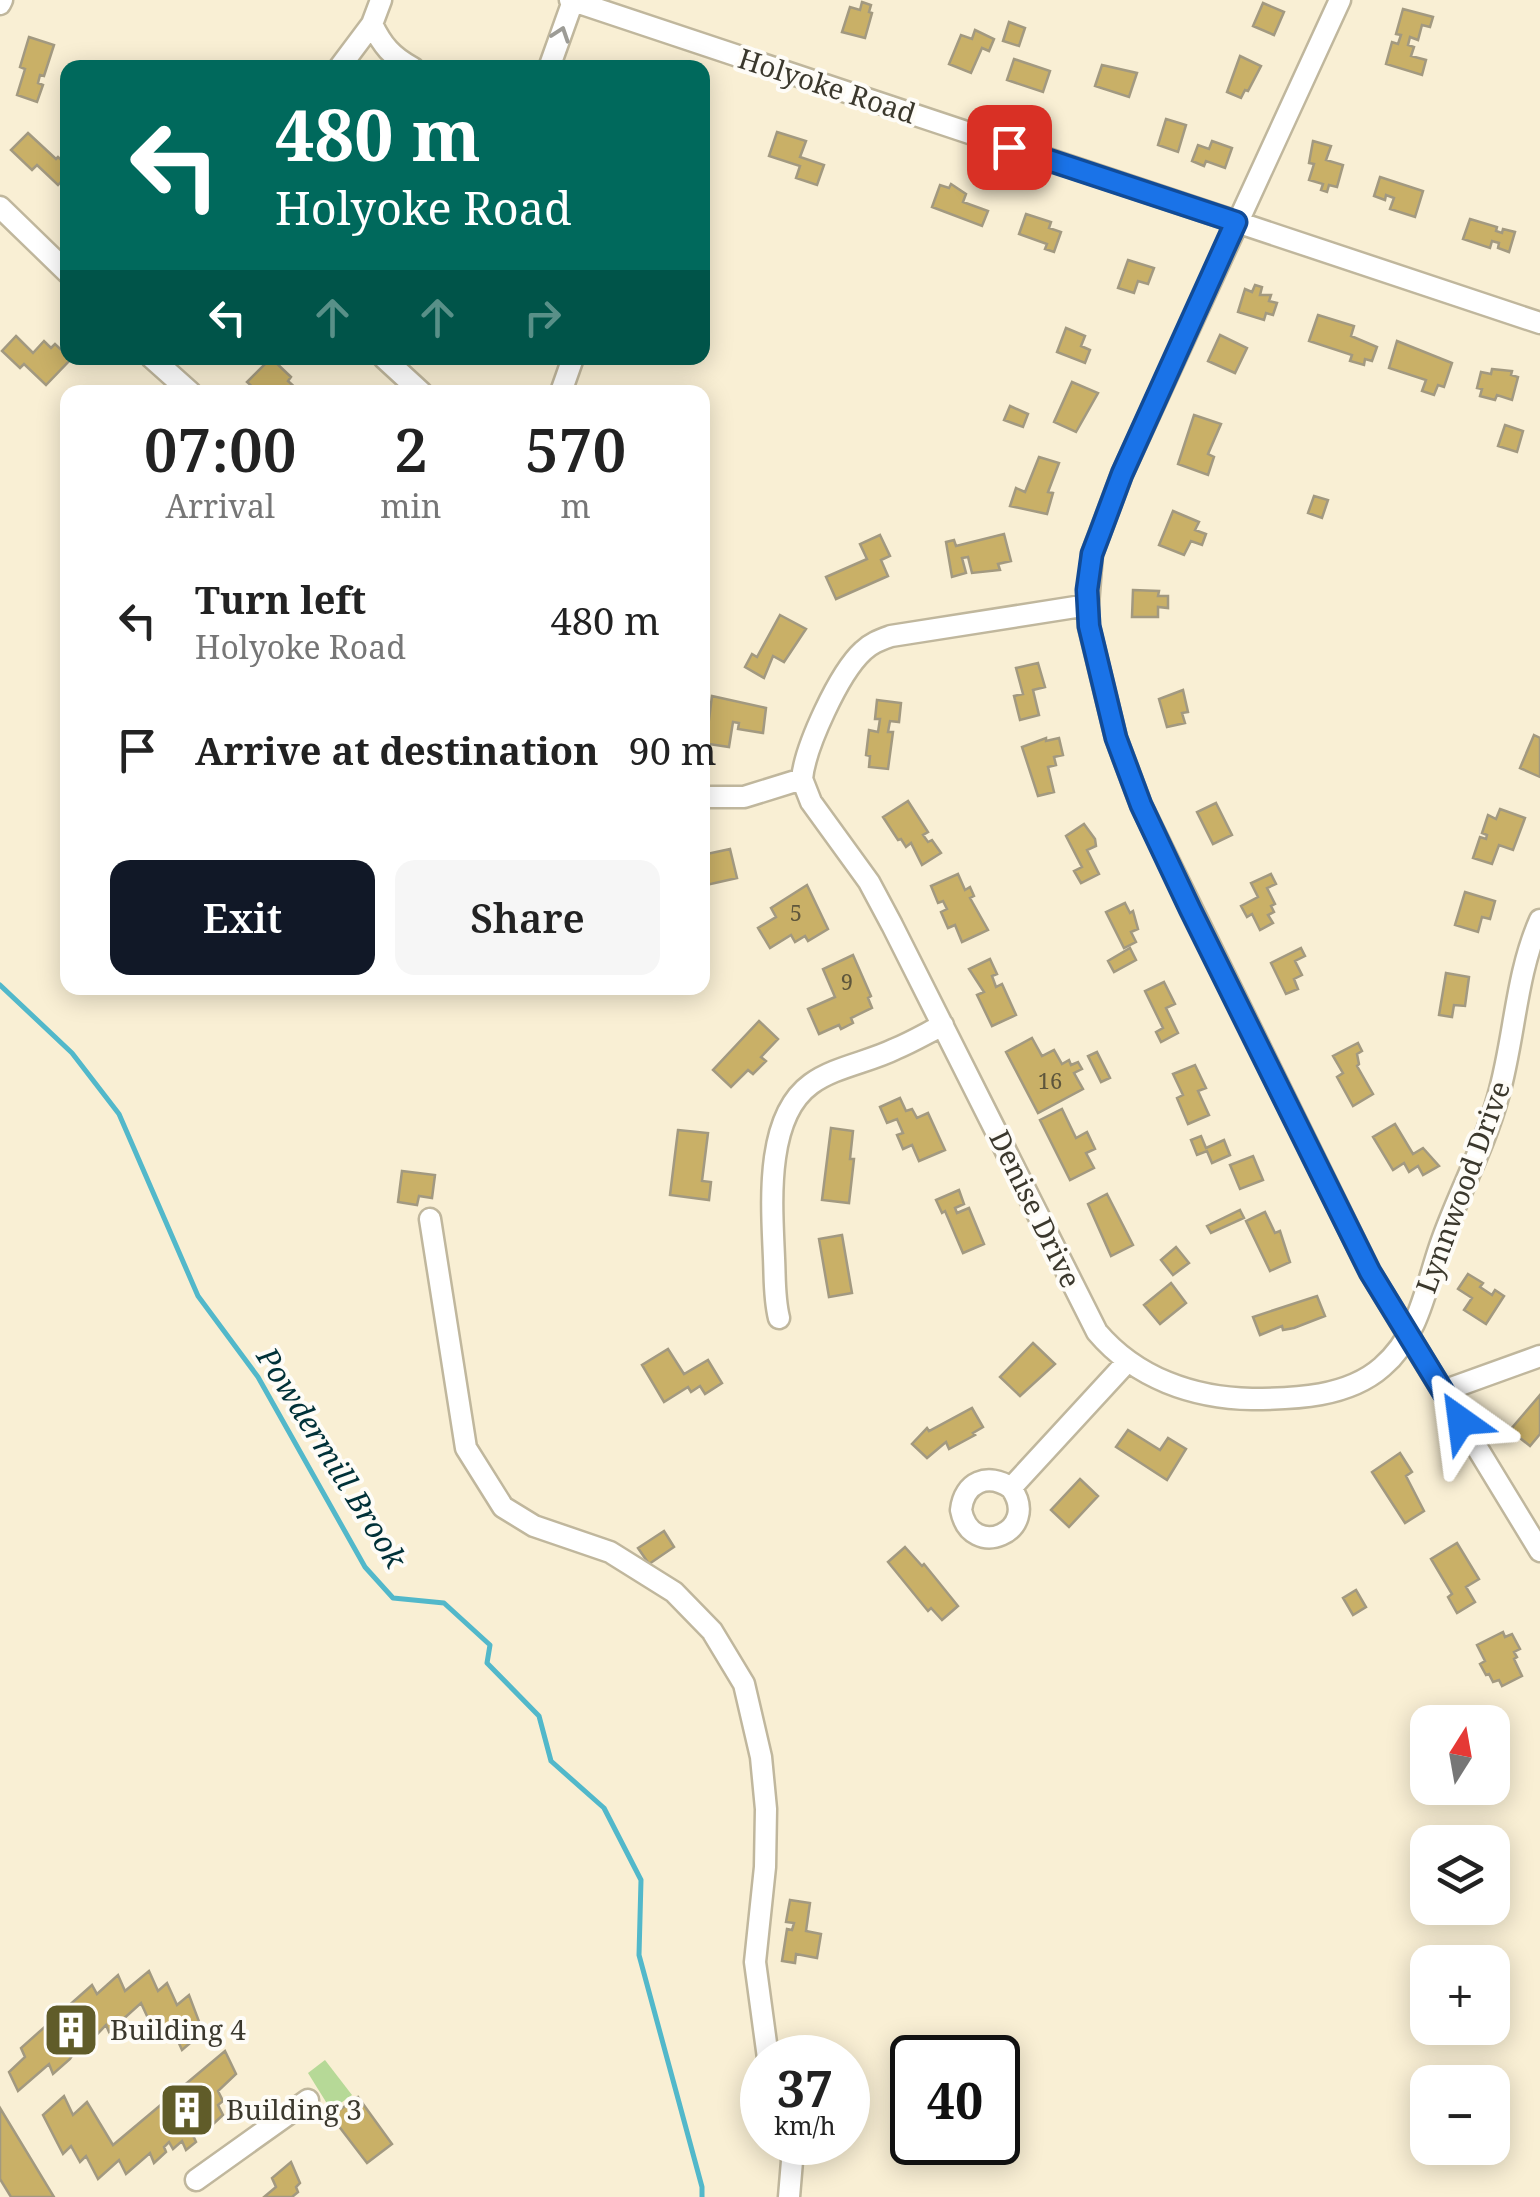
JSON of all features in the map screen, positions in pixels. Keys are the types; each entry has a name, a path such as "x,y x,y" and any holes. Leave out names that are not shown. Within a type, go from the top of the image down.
{"street":[{"path":"345,60 372,24 381,0"},
{"path":"552,60 571,0"},
{"name":"Holyoke Road","path":"571,0 1540,324"},
{"path":"1340,0 1107,512 1092,554 1089,626 1116,738 1141,805 1370,1272 1540,1551"},
{"path":"372,24 381,44 398,60"},
{"path":"0,207 60,265"},
{"path":"160,365 182,385"},
{"path":"391,365 413,385"},
{"path":"710,798 744,797 802,779 815,735 842,681 859,654 871,644 891,636 1088,605"},
{"name":"Denise Drive","path":"802,779 811,802 868,882 1088,1318 1106,1343 1127,1362 1200,1394 1286,1398 1331,1392 1361,1382 1410,1338"},
{"name":"Lynnwood Drive","path":"1410,1338 1499,1094 1518,986 1540,920"},
{"path":"780,1318 775,1296 772,1205 780,1132 787,1112 814,1081 894,1050 943,1025"},
{"path":"430,1219 466,1448 503,1506 534,1526 610,1552 674,1592 712,1630 744,1684 761,1757 766,1809 765,1867 755,1962 765,2035"},
{"path":"1443,1390 1540,1356"},
{"path":"1011,1488 1127,1362"},
{"path":"196,2180 308,2100"},
{"path":"789,2197 792,2165"}],"green space":[{"path":"325,2060 352,2095 331,2110 308,2073"}],"building":[{"path":"862,2 871,5 872,13 865,38 842,32 850,7 860,10"},
{"path":"1263,3 1284,12 1274,35 1253,26"},
{"path":"1403,9 1433,17 1430,27 1422,25 1418,40 1410,37 1408,45 1414,47 1411,56 1426,60 1422,75 1386,64 1392,42 1398,44 1401,35 1396,34"},
{"path":"1009,22 1025,28 1019,46 1003,41"},
{"path":"975,30 994,39 989,51 982,48 971,73 949,64 961,35 972,39"},
{"path":"29,37 54,45 44,76 40,75 38,83 43,85 37,102 17,95"},
{"path":"1240,56 1261,66 1241,98 1227,92"},
{"path":"1014,59 1050,71 1043,92 1007,80"},
{"path":"1102,65 1137,73 1129,97 1095,86"},
{"path":"1166,119 1186,125 1178,152 1158,145"},
{"path":"777,132 806,141 800,157 824,165 817,185 796,178 800,166 769,156"},
{"path":"28,133 60,159 60,183 37,165 32,170 11,150"},
{"path":"1212,141 1232,148 1225,168 1192,161 1198,145 1209,149"},
{"path":"1313,141 1331,146 1326,160 1343,165 1337,187 1329,185 1327,192 1321,190 1323,184 1309,180 1314,164 1309,163"},
{"path":"1380,177 1423,191 1415,217 1390,209 1394,198 1374,196"},
{"path":"951,184 966,194 963,202 988,211 982,226 932,207 940,185 949,188"},
{"path":"1026,214 1051,222 1049,228 1061,232 1054,252 1045,249 1047,244 1019,234"},
{"path":"1470,219 1497,227 1496,231 1502,233 1503,229 1515,232 1509,252 1492,241 1490,248 1463,239"},
{"path":"1128,260 1154,268 1148,284 1138,281 1134,293 1118,288"},
{"path":"1255,285 1262,287 1260,295 1271,295 1269,301 1277,303 1273,315 1266,313 1264,320 1238,312 1245,289 1252,292"},
{"path":"1318,315 1354,326 1351,336 1377,347 1372,361 1365,359 1364,365 1350,361 1352,355 1309,341"},
{"path":"1066,328 1085,336 1081,346 1090,350 1085,363 1057,352"},
{"path":"1220,335 1247,348 1235,373 1208,361"},
{"path":"16,336 33,353 44,341 51,348 55,344 60,349 60,365 65,365 46,385 24,364 20,368 2,351"},
{"path":"1397,341 1452,363 1444,387 1438,385 1434,395 1422,391 1426,380 1389,368"},
{"path":"264,365 278,365 291,377 288,381 292,385 250,385 247,382"},
{"path":"1492,369 1512,371 1511,375 1518,377 1512,400 1497,395 1495,400 1480,396 1482,389 1477,388 1481,372 1491,374"},
{"path":"1072,382 1098,393 1076,432 1054,422"},
{"path":"1010,406 1028,414 1023,427 1004,420"},
{"path":"1194,415 1221,424 1208,454 1214,457 1208,475 1178,464"},
{"path":"1505,425 1523,431 1517,452 1498,446"},
{"path":"1039,457 1059,463 1048,492 1053,493 1047,514 1010,506 1016,488 1025,492"},
{"path":"1314,496 1328,500 1322,518 1308,513"},
{"path":"1173,511 1199,522 1195,530 1206,534 1202,545 1191,541 1184,555 1159,545"},
{"path":"1004,534 1011,561 998,564 1000,570 972,573 968,557 962,558 966,573 952,577 946,542 954,540 956,546"},
{"path":"880,535 890,556 881,560 888,576 836,599 826,577 867,559 860,544"},
{"path":"1133,590 1159,591 1158,596 1168,596 1168,608 1158,607 1158,617 1132,617"},
{"path":"780,615 806,629 784,662 773,656 764,678 745,667 752,654 757,657"},
{"path":"1038,663 1045,687 1033,690 1039,715 1020,720 1014,696 1023,694 1016,668"},
{"path":"1183,690 1188,712 1182,713 1185,723 1167,727 1159,699"},
{"path":"712,696 766,708 763,733 738,729 739,723 733,722 729,747 710,744"},
{"path":"877,700 901,703 899,722 890,721 888,732 893,732 888,769 869,767 870,756 866,755 869,730 878,732"},
{"path":"1534,735 1540,738 1540,777 1520,768"},
{"path":"1046,738 1059,738 1063,755 1054,757 1056,765 1048,767 1054,792 1038,796 1022,747"},
{"path":"908,801 928,832 923,835 941,853 922,865 911,843 906,847 898,840 883,817"},
{"path":"1216,803 1232,835 1213,844 1197,812"},
{"path":"1500,809 1525,818 1513,850 1499,845 1492,864 1473,858 1480,837 1486,839 1487,835 1482,833 1488,815 1496,819"},
{"path":"1084,824 1095,839 1096,846 1087,850 1099,874 1081,883 1074,871 1082,867 1066,836"},
{"path":"730,849 737,878 710,884 710,853"},
{"path":"958,874 965,890 970,887 974,896 970,898 988,930 962,942 955,925 948,928 941,912 947,909 943,901 938,903 931,886"},
{"path":"1271,874 1276,884 1267,888 1275,904 1271,906 1274,912 1268,915 1273,923 1260,930 1252,914 1247,917 1241,906 1258,897 1251,883"},
{"path":"807,885 828,929 808,941 805,936 795,942 791,935 770,948 758,928 776,917 771,908"},
{"path":"1465,892 1495,901 1490,919 1482,917 1478,932 1455,925"},
{"path":"1125,903 1130,913 1133,911 1138,929 1131,932 1136,942 1124,948 1106,912"},
{"path":"1130,948 1136,960 1114,972 1108,961"},
{"path":"1301,948 1305,956 1295,961 1302,975 1294,979 1298,989 1286,994 1271,963"},
{"path":"853,955 871,996 868,998 872,1008 851,1018 853,1023 841,1029 839,1025 819,1034 808,1009 835,997 823,969"},
{"path":"990,959 997,974 992,976 996,987 1002,984 1016,1015 992,1026 977,995 984,992 969,969"},
{"path":"1446,973 1469,977 1465,1006 1454,1005 1452,1017 1439,1015"},
{"path":"1164,982 1175,1004 1166,1008 1178,1033 1161,1042 1156,1032 1163,1028 1145,991"},
{"path":"759,1021 778,1039 761,1057 766,1061 753,1074 748,1070 731,1087 713,1070"},
{"path":"1032,1038 1042,1056 1054,1050 1062,1064 1069,1060 1071,1065 1078,1062 1082,1069 1074,1073 1083,1089 1038,1113 1006,1052"},
{"path":"1358,1043 1362,1051 1357,1054 1357,1066 1373,1094 1353,1106 1337,1077 1343,1073 1333,1056"},
{"path":"1097,1052 1110,1078 1101,1082 1088,1056"},
{"path":"1195,1065 1206,1088 1198,1091 1209,1115 1188,1124 1177,1098 1183,1095 1173,1074"},
{"path":"900,1098 906,1111 912,1109 917,1118 928,1113 945,1150 919,1161 912,1145 903,1149 897,1135 903,1133 897,1119 887,1123 880,1107"},
{"path":"1062,1109 1076,1138 1087,1132 1095,1149 1086,1153 1094,1168 1070,1180 1040,1120"},
{"path":"1395,1124 1413,1154 1423,1148 1439,1166 1423,1175 1418,1166 1409,1172 1404,1163 1393,1170 1373,1137"},
{"path":"831,1128 853,1131 849,1203 822,1200"},
{"path":"678,1130 708,1133 702,1181 711,1182 709,1200 670,1195"},
{"path":"1201,1136 1206,1148 1224,1140 1230,1155 1212,1163 1207,1151 1197,1155 1191,1140"},
{"path":"1253,1156 1263,1180 1240,1189 1230,1165"},
{"path":"402,1171 435,1175 432,1198 419,1196 417,1205 398,1202"},
{"path":"959,1190 964,1204 955,1208 957,1213 969,1208 984,1244 963,1253 945,1211 942,1213 936,1200"},
{"path":"1107,1194 1133,1245 1111,1256 1088,1204"},
{"path":"1240,1210 1244,1218 1211,1233 1207,1226"},
{"path":"1265,1212 1275,1233 1280,1231 1290,1262 1270,1271 1246,1221"},
{"path":"842,1235 852,1293 829,1297 819,1239"},
{"path":"1176,1247 1189,1263 1173,1275 1161,1260"},
{"path":"1468,1274 1483,1283 1480,1287 1492,1295 1495,1290 1504,1296 1486,1324 1464,1310 1472,1298 1458,1289"},
{"path":"1171,1283 1186,1303 1160,1324 1144,1305"},
{"path":"1317,1296 1325,1316 1260,1335 1253,1317"},
{"path":"1033,1343 1055,1364 1020,1396 1000,1377"},
{"path":"668,1349 684,1374 708,1360 722,1383 705,1394 700,1386 691,1392 688,1387 664,1402 642,1365"},
{"path":"1540,1395 1540,1434 1530,1446 1510,1430"},
{"path":"972,1408 983,1427 975,1435 949,1449 946,1442 927,1458 912,1444 927,1428 929,1431"},
{"path":"1128,1430 1160,1450 1168,1438 1186,1449 1167,1480 1116,1447"},
{"path":"1400,1453 1412,1472 1406,1476 1424,1511 1405,1523 1372,1472"},
{"path":"1080,1479 1098,1496 1069,1527 1051,1510"},
{"path":"664,1531 674,1547 649,1564 638,1548"},
{"path":"1457,1543 1479,1579 1466,1587 1475,1602 1457,1613 1448,1597 1452,1594 1431,1559"},
{"path":"905,1547 958,1606 942,1620 931,1608 928,1611 888,1562"},
{"path":"1356,1590 1366,1607 1353,1615 1343,1598"},
{"path":"1503,1632 1505,1637 1512,1634 1520,1649 1514,1652 1514,1659 1522,1676 1502,1686 1499,1680 1493,1682 1486,1675 1480,1664 1485,1661 1477,1645"},
{"path":"790,1900 810,1903 806,1931 821,1934 817,1958 796,1954 795,1963 782,1961 787,1929 792,1930 794,1923 786,1922"},
{"name":"Building 4","path":"149,1971 158,1991 167,1983 177,2005 189,1995 203,2032 182,2050 173,2030 159,2042 141,2003 109,2032 106,2025 83,2049 79,2039 73,2045 75,2051 70,2059 53,2074 49,2064 18,2091 9,2072 25,2057 21,2048 92,1985 97,1994 118,1975 125,1991"},
{"name":"Building 3","path":"225,2051 236,2074 218,2091 223,2115 212,2125 209,2117 202,2123 199,2116 191,2131 196,2142 186,2150 182,2141 173,2149 169,2142 164,2147 166,2152 154,2163 150,2153 126,2174 119,2160 98,2179 86,2156 80,2162 71,2146 63,2154 43,2115 64,2096 73,2115 87,2102 113,2145"},
{"path":"358,2097 392,2144 367,2163 331,2116"},
{"path":"0,2108 54,2197 11,2197 0,2179"},
{"path":"291,2162 300,2183 296,2187 298,2192 292,2197 264,2197 276,2187 272,2178"}],"waterway":[{"name":"Powdermill Brook","path":"0,985 72,1053 119,1114 198,1296 258,1377 365,1567 393,1598 444,1603 490,1645 487,1663 539,1716 551,1761 604,1808 641,1880 639,1955 702,2197"}],"place":[{"name":"Building 4","path":"71,2030"},
{"name":"Building 3","path":"187,2110"}],"route":[{"path":"1009,147 1236,222 1122,474 1092,554 1087,590 1089,626 1116,738 1141,805 1370,1272 1461,1421"}]}
